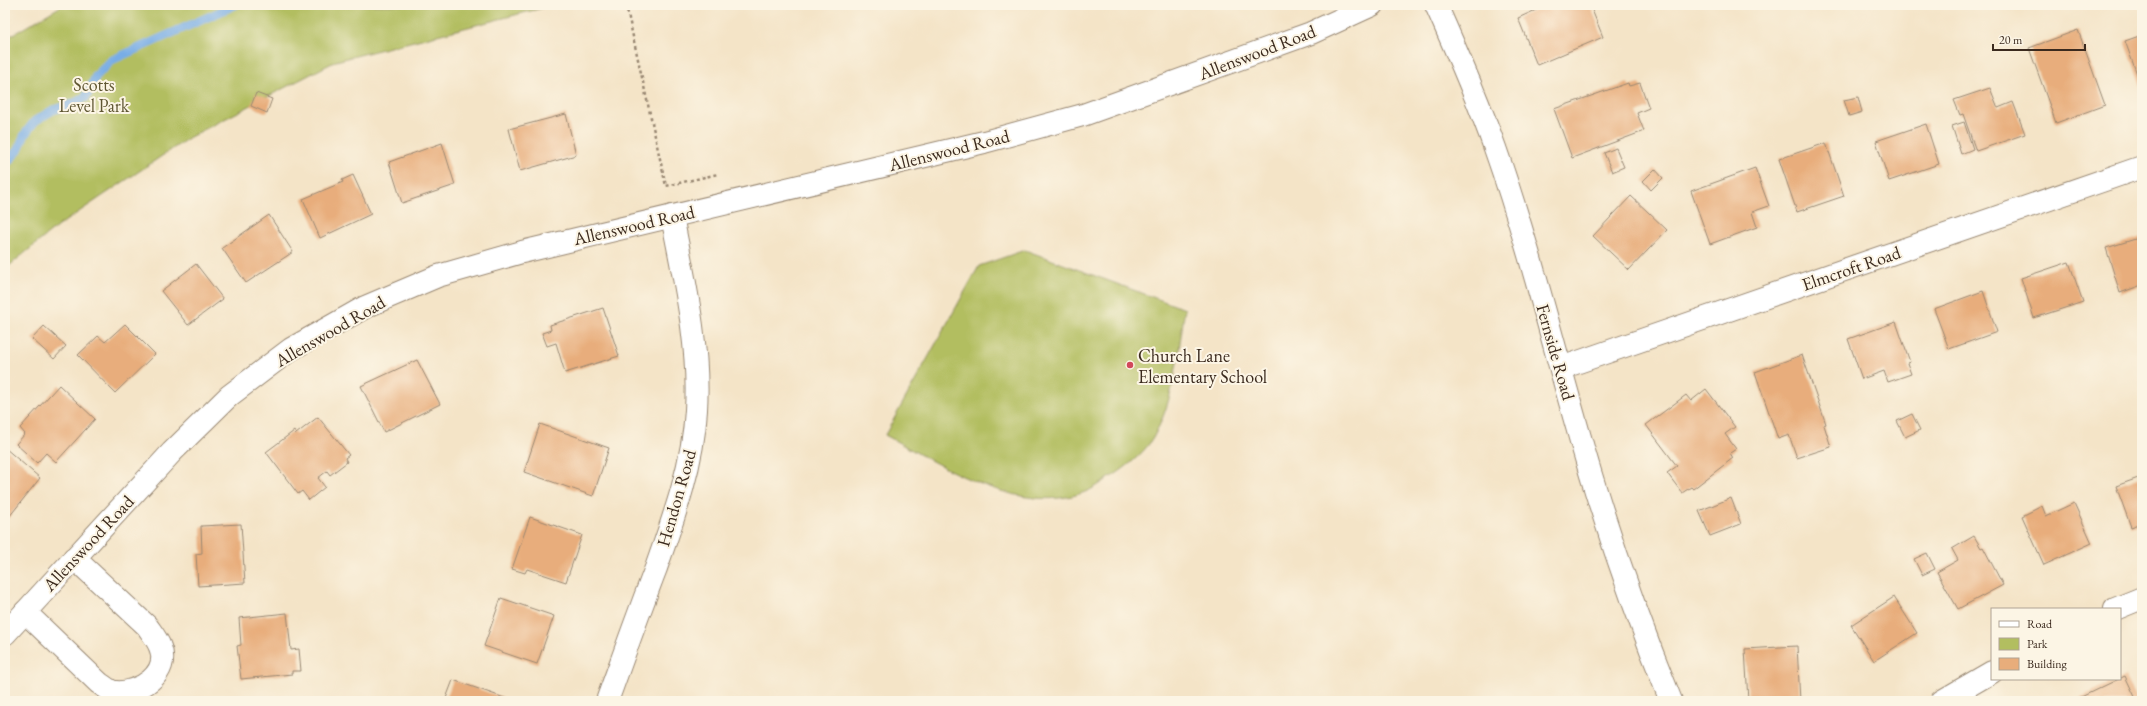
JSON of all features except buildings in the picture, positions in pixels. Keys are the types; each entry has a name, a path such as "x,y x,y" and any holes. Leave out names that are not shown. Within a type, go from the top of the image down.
{"street":[{"name":"Allenswood Road","path":"5,634 172,452 229,396 291,349 365,307 438,276 522,252 984,142 1083,115 1311,33 1372,5"},
{"name":"Fernside Road","path":"1436,5 1473,90 1495,148 1520,225 1591,476 1625,578 1671,701"},
{"name":"Elmcroft Road","path":"1561,368 2142,167"},
{"name":"Hendon Road","path":"607,701 674,516 691,458 696,410 695,359 688,302 672,216"},
{"path":"25,612 99,683 114,692 130,692 145,686 155,676 161,661 161,648 154,636 147,626 74,558"},
{"path":"2117,608 2142,598"},
{"path":"1942,701 1991,673"}],"path":[{"path":"626,5 666,186 718,174"}],"green space":[{"name":"Scotts Level Park","path":"63,5 554,5 336,61 190,137 58,226 5,269 5,39"},
{"path":"1025,250 1185,309 1175,375 1166,407 1153,438 1144,450 1126,467 1085,492 1060,498 1034,498 1008,493 981,484 955,473 885,435 979,266"}],"waterway":[{"path":"5,165 18,150 25,134 35,121 53,110 73,104 86,97 96,76 112,60 235,5"}],"place":[{"name":"Church Lane Elementary School","path":"1130,365"}]}
